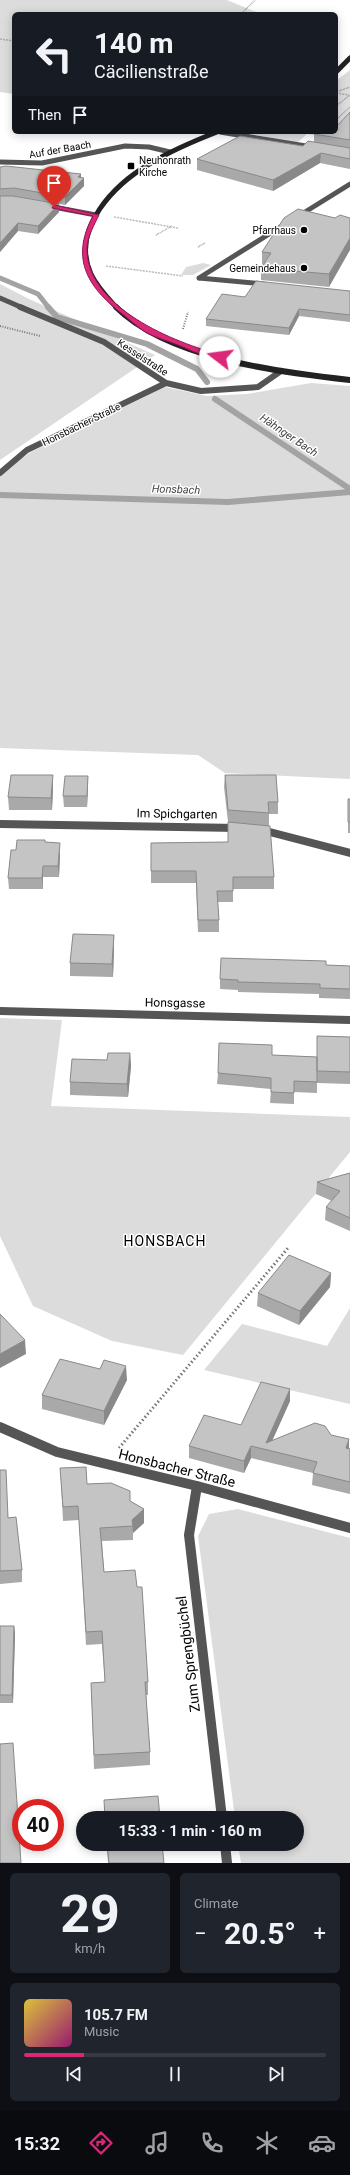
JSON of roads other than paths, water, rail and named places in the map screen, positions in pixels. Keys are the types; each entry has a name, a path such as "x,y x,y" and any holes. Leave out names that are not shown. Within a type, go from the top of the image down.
{"street":[{"path":"338,70 350,58"},
{"path":"213,134 170,152 142,168 119,186 108,197 89,229 84,246 86,263 96,286 124,314 149,331 199,351 281,371 350,380"},
{"path":"230,134 310,147"},
{"name":"Auf der Baach","path":"0,162 42,163 125,146 149,147 170,152"},
{"path":"273,285 199,278 350,184"},
{"path":"40,205 96,215"},
{"name":"Kesselstraße","path":"0,298 104,342 166,383 201,391 258,387 281,371"},
{"name":"Honsbacher Straße","path":"0,473 27,450 166,383"},
{"name":"Im Spichgarten","path":"0,824 215,827 253,830 350,853"},
{"name":"Honsgasse","path":"0,1011 350,1020"},
{"name":"Honsbacher Straße","path":"0,1426 57,1452 198,1486 350,1528"},
{"name":"Zum Sprengbüchel","path":"198,1486 189,1535 221,1811"},
{"path":"226,1851 228,1863"}],"waterway":[{"name":"Hähnger Bach","path":"0,278 38,294 49,308"},
{"name":"Hähnger Bach","path":"48,307 57,317 147,344 197,369 207,382"},
{"name":"Hähnger Bach","path":"215,399 350,489"},
{"name":"Honsbach","path":"0,495 228,502 350,492"}],"place":[{"name":"Neuhonrath Kirche","path":"131,166"},
{"name":"Pfarrhaus","path":"304,230"},
{"name":"Gemeindehaus","path":"304,268"}],"district":[{"name":"HONSBACH","path":"165,1241"}]}
